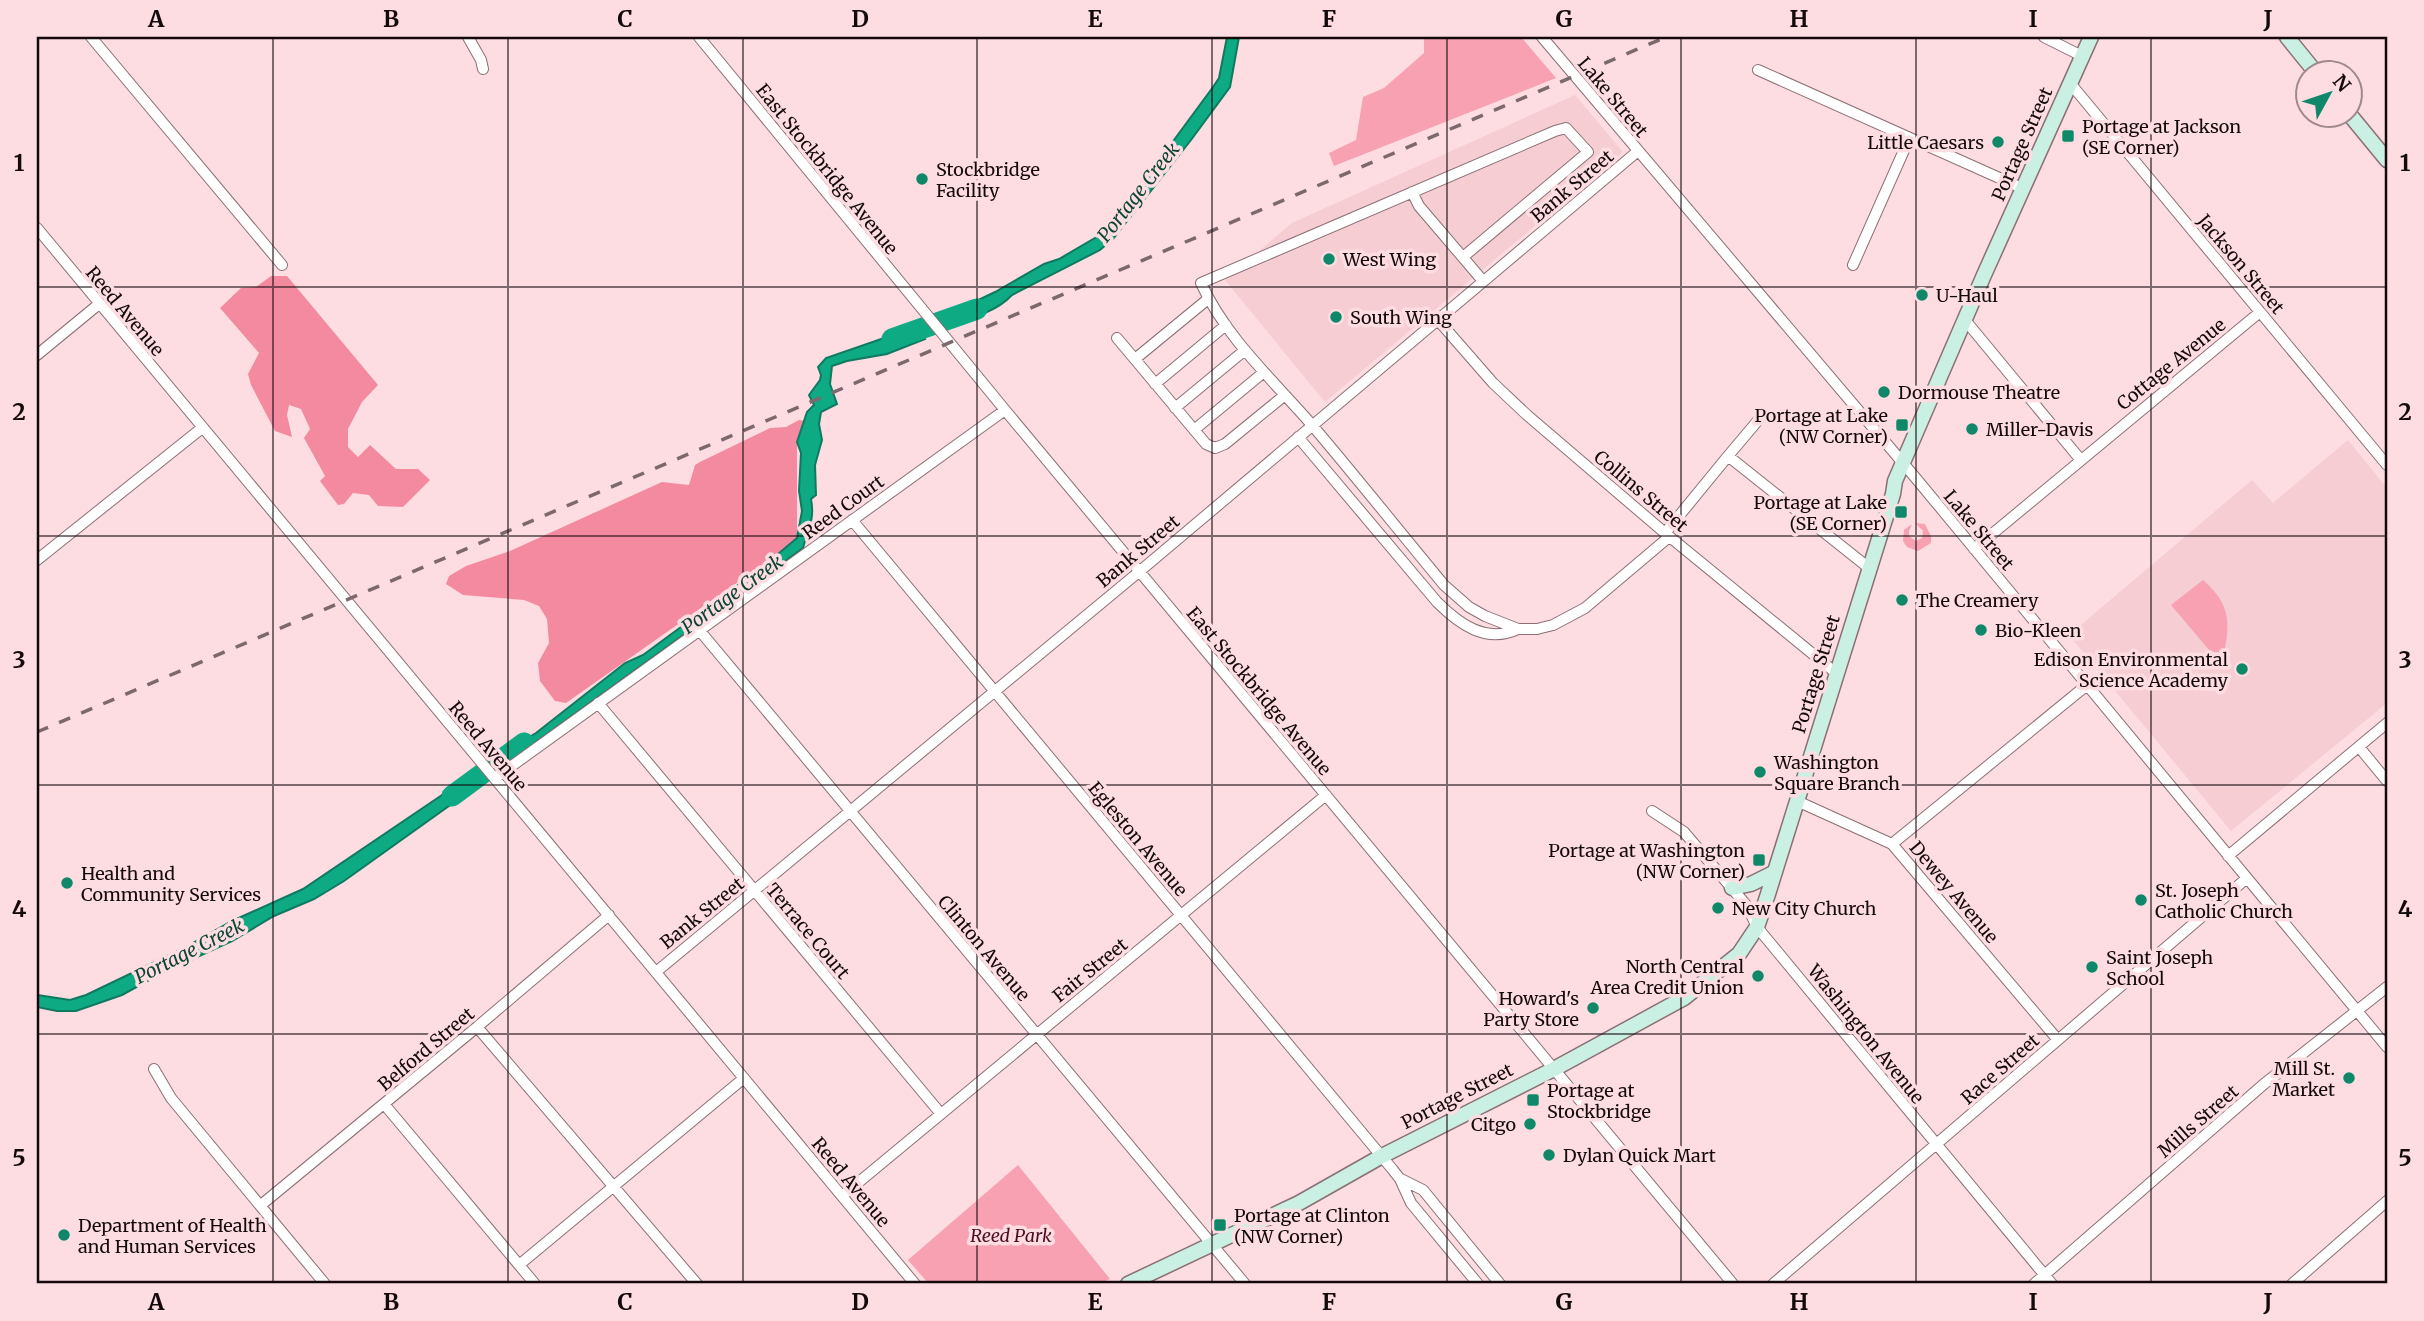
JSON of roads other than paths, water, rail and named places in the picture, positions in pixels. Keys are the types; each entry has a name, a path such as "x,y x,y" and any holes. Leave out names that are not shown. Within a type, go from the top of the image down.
{"main road":[{"name":"Portage Street","path":"1129,1284 1299,1203 1382,1156 1554,1069 1691,993 1739,954 1757,927 1902,463 2091,37"},
{"path":"2287,37 2306,60"},
{"path":"2362,130 2387,160"},
{"path":"1732,888 1751,884 1775,872"}],"street":[{"path":"91,37 282,265"},
{"path":"468,37 483,69"},
{"name":"East Stockbridge Avenue","path":"699,37 1005,410 1733,1284"},
{"name":"Lake Street","path":"1542,37 1974,549 2387,1047"},
{"path":"2044,37 2082,56"},
{"path":"1758,70 2024,189"},
{"name":"Jackson Street","path":"2070,83 2387,464"},
{"path":"1463,257 1588,152 1566,128 1201,283 1208,299 1245,350 1312,425 1444,585 1469,607 1518,629 1537,629 1569,618 1585,608 1667,535 1760,418"},
{"path":"1853,265 1909,139"},
{"name":"Bank Street","path":"656,972 1140,571 1638,150"},
{"path":"1412,192 1419,206 1483,281"},
{"name":"Reed Avenue","path":"37,229 915,1284"},
{"path":"1135,359 1208,299"},
{"path":"37,355 99,304"},
{"name":"Cottage Avenue","path":"1974,549 2260,312"},
{"name":"Collins Street","path":"1438,320 1509,399 1667,535 1836,673"},
{"path":"1965,320 2080,460"},
{"path":"1155,384 1226,326"},
{"path":"1117,338 1206,444 1216,448 1226,444 1285,395"},
{"path":"1175,408 1245,350"},
{"path":"1194,430 1264,372"},
{"name":"Reed Court","path":"493,776 700,631 1005,410"},
{"path":"37,560 202,428"},
{"path":"1298,438 1437,602 1455,619 1475,630 1496,635 1518,629"},
{"path":"1728,456 1869,568"},
{"name":"Egleston Avenue","path":"852,520 1382,1156 1400,1178 1411,1203 1478,1284"},
{"name":"Clinton Avenue","path":"700,631 1245,1284"},
{"path":"1892,844 2087,685"},
{"name":"Terrace Court","path":"598,703 941,1114"},
{"path":"2228,856 2387,723"},
{"path":"2359,747 2387,781"},
{"name":"Fair Street","path":"842,1196 1326,795"},
{"name":"Dewey Avenue","path":"1797,801 1892,844 2058,1040"},
{"name":"Washington Avenue","path":"1652,811 1684,832 1747,905 1757,927 2052,1284"},
{"name":"Race Street","path":"1773,1284 2247,878"},
{"name":"Belford Street","path":"261,1205 284,1189 609,915"},
{"name":"Mills Street","path":"2034,1284 2264,1084 2387,987"},
{"path":"477,1027 697,1284"},
{"path":"154,1069 171,1098 325,1284"},
{"path":"519,1265 744,1078"},
{"path":"384,1104 535,1284"},
{"name":"Egleston Avenue","path":"1400,1178 1423,1191 1500,1284"},
{"path":"2292,1284 2387,1201"}],"water":[{"path":"1227,37 1239,37 1230,87 1113,239 1100,250 1012,295 993,309 955,321 949,314 1044,264 1059,259 1100,235 1115,220 1219,78"},
{"path":"916,327 925,339 887,354 832,366 830,384 837,404 821,412 819,424 822,440 815,465 816,495 811,499 812,518 803,548 506,764 499,755 536,733 625,663 643,655 765,565 797,538 802,511 799,491 801,453 797,442 807,412 814,405 809,395 820,380 818,367 826,358"},
{"path":"470,776 476,784 474,788 344,881 314,899 274,916 232,941 162,973 122,995 76,1011 37,1007 37,995 70,1000 86,995 182,949 232,921 303,889"}],"waterway":[{"name":"Portage Creek","path":"892,339 977,309"},
{"name":"Portage Creek","path":"452,796 524,743"}],"railway":[{"path":"37,732 1666,37"}],"place":[{"name":"Portage at Jackson (SE Corner)","path":"2068,136"},
{"name":"Little Caesars","path":"1998,142"},
{"name":"Stockbridge Facility","path":"922,179"},
{"name":"West Wing","path":"1329,259"},
{"name":"U-Haul","path":"1922,295"},
{"name":"South Wing","path":"1336,317"},
{"name":"Dormouse Theatre","path":"1884,392"},
{"name":"Portage at Lake (NW Corner)","path":"1902,425"},
{"name":"Miller-Davis","path":"1972,429"},
{"name":"Portage at Lake (SE Corner)","path":"1901,512"},
{"name":"The Creamery","path":"1902,600"},
{"name":"Bio-Kleen","path":"1981,630"},
{"name":"Edison Environmental Science Academy","path":"2242,669"},
{"name":"Washington Square Branch","path":"1760,772"},
{"name":"Portage at Washington (NW Corner)","path":"1759,860"},
{"name":"Health and Community Services","path":"67,883"},
{"name":"St. Joseph Catholic Church","path":"2141,900"},
{"name":"New City Church","path":"1718,908"},
{"name":"Saint Joseph School","path":"2092,967"},
{"name":"North Central Area Credit Union","path":"1758,976"},
{"name":"Howard's Party Store","path":"1593,1008"},
{"name":"Mill St. Market","path":"2349,1078"},
{"name":"Portage at Stockbridge","path":"1533,1100"},
{"name":"Citgo","path":"1530,1124"},
{"name":"Dylan Quick Mart","path":"1549,1155"},
{"name":"Portage at Clinton (NW Corner)","path":"1220,1225"},
{"name":"Department of Health and Human Services","path":"64,1235"}],"park label":[{"name":"Reed Park","path":"1011,1235"}]}
